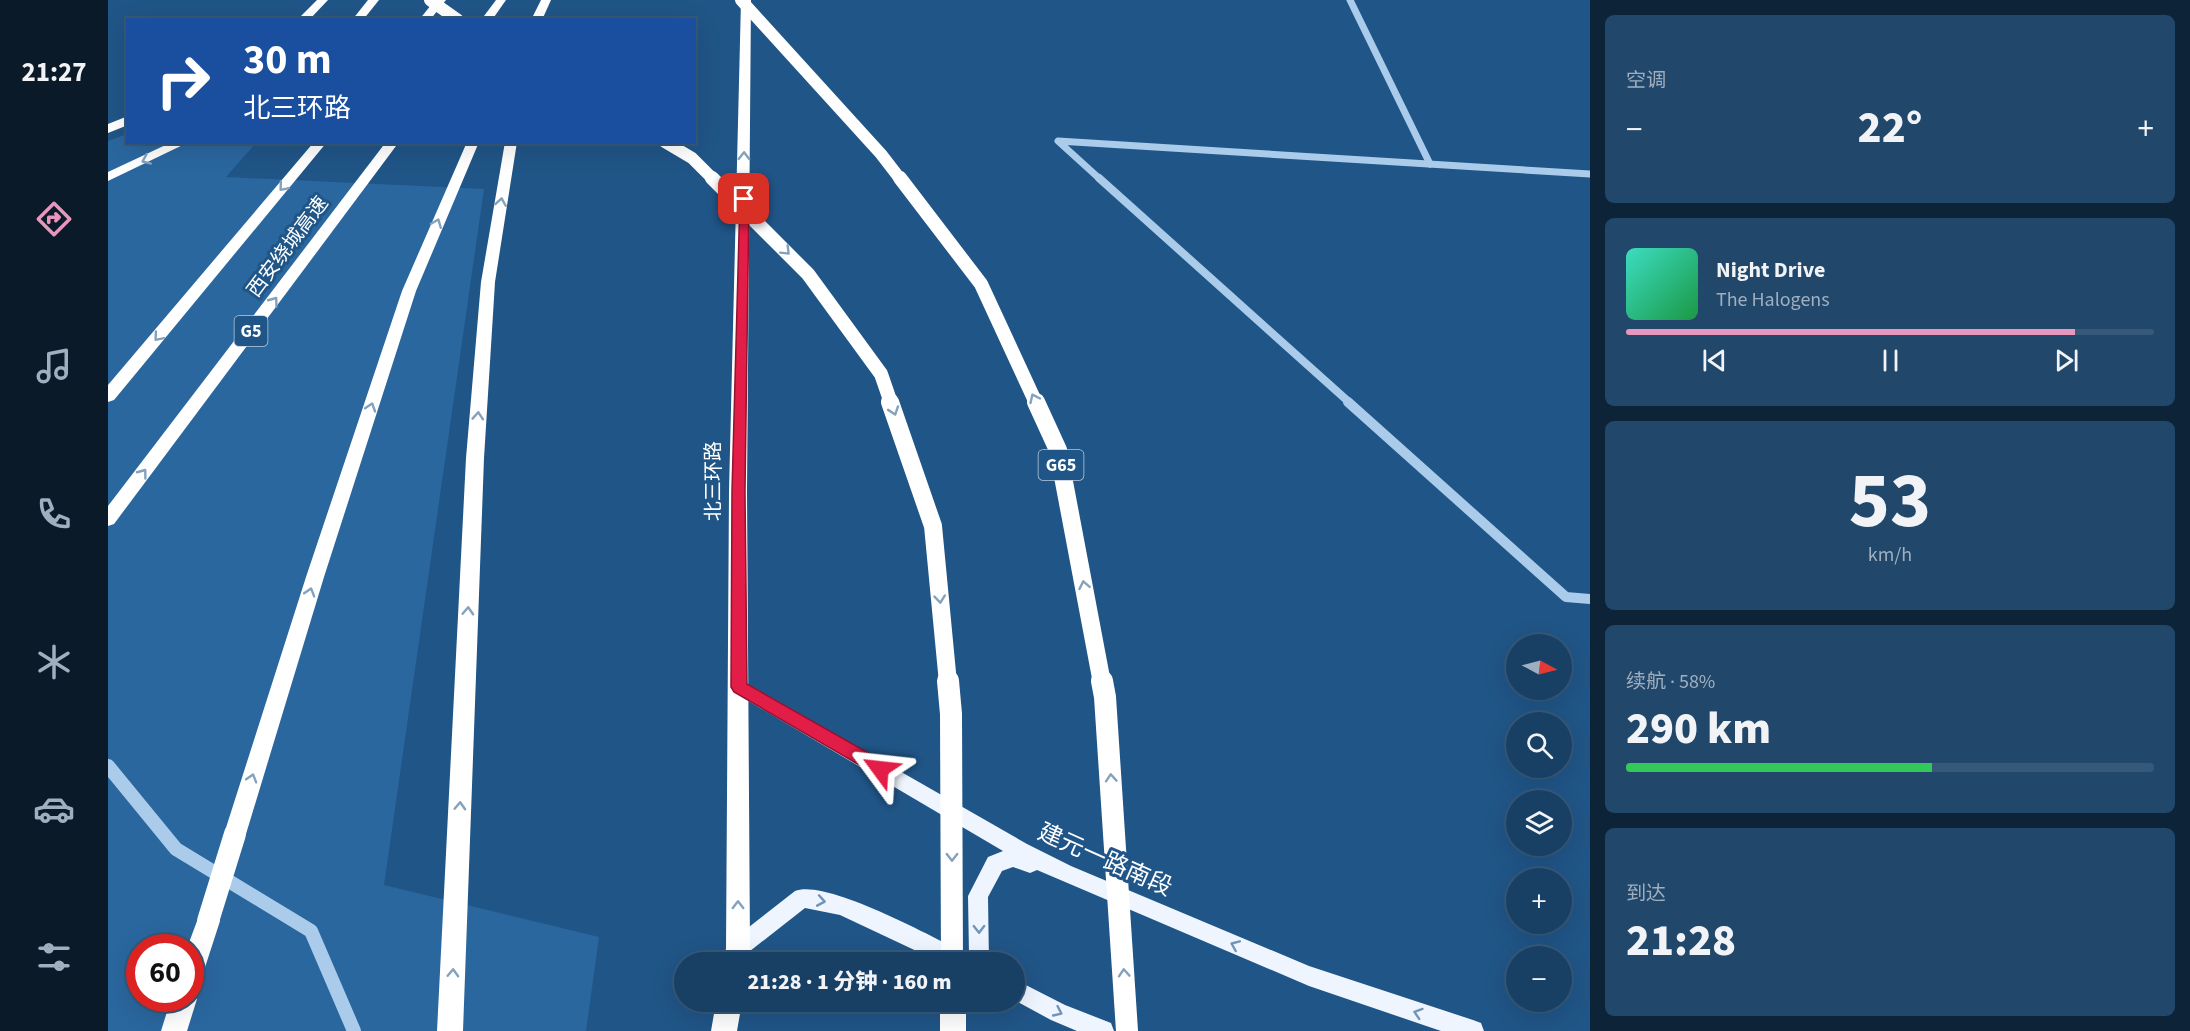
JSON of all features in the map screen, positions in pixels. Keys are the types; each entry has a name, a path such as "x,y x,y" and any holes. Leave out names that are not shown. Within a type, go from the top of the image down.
{"highway":[{"path":"304,18 323,0"},
{"path":"359,18 374,0"},
{"path":"430,0 455,18"},
{"path":"426,18 441,0"},
{"path":"488,18 501,0"},
{"path":"537,18 546,0"},
{"path":"542,18 546,0"},
{"name":"G65","path":"741,0 881,154 981,284 1058,450 1105,697 1127,1031"},
{"name":"北三环路","path":"737,952 738,491 746,0"},
{"path":"108,129 126,121"},
{"path":"108,177 179,144"},
{"name":"西安绕城高速","path":"108,396 319,144"},
{"name":"西安绕城高速","path":"108,519 391,144"},
{"path":"204,934 315,577 409,291 471,144"},
{"path":"450,1031 475,458 488,282 511,144"},
{"path":"668,144 692,158 808,274 881,374 933,526 951,714 952,952"},
{"path":"174,1031 180,1012"},
{"path":"724,1031 727,1012"},
{"path":"953,1012 953,1031"}],"main road":[{"name":"建元一路南段","path":"739,687 1020,850 1064,873 1309,976 1473,1031"},
{"path":"979,952 978,897 996,864 1013,857 1064,873"},
{"path":"740,952 802,898 841,905 941,952"},
{"path":"1025,995 1058,1013 1103,1031"}],"street":[{"path":"1350,0 1430,164"},
{"path":"1590,174 1058,141 1566,597 1590,599"},
{"path":"108,766 176,849 311,931 354,1031"}],"shaded area":[{"path":"126,134 126,144 255,144 226,177 484,189 384,885 599,937 586,1031 108,1031 108,141"}],"route":[{"path":"744,199 738,491 739,687 880,769"}]}
